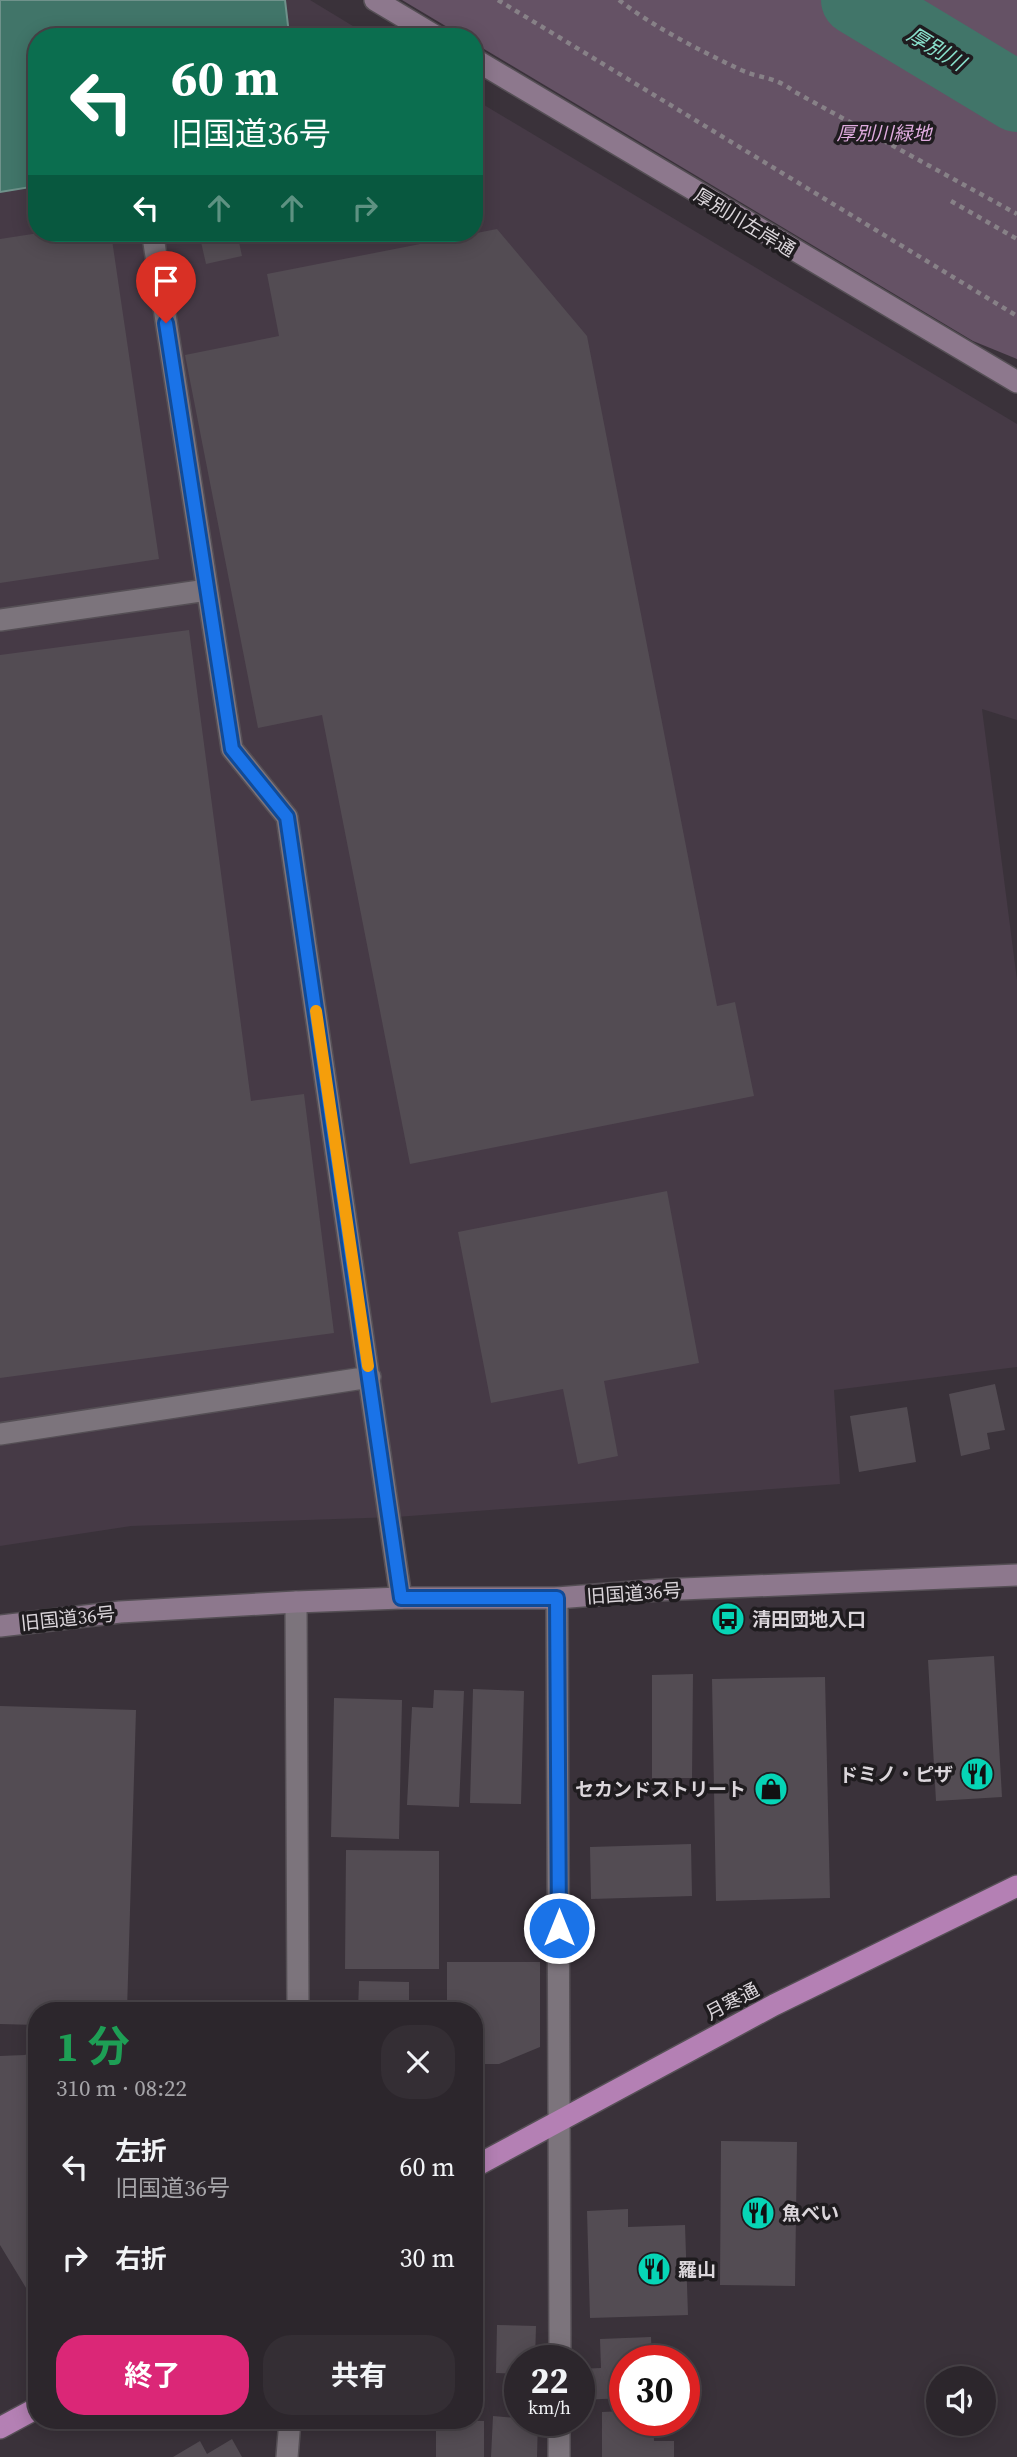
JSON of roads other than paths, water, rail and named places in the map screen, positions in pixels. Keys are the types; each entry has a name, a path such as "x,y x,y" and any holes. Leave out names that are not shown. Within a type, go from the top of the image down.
{"highway":[{"name":"月寒通","path":"483,2162 774,2004 1017,1886"},
{"path":"0,2428 28,2413"}],"street":[{"path":"375,0 422,28"},
{"name":"厚別川左岸通","path":"483,64 1017,382"},
{"path":"154,243 232,749 287,817 401,1598"},
{"path":"0,620 207,590"},
{"path":"0,1434 369,1377"},
{"name":"旧国道36号","path":"0,1626 120,1612 296,1602 401,1598 557,1598 673,1590 1017,1575"},
{"path":"557,1598 561,2120 559,2345"},
{"path":"296,1602 298,2002"},
{"path":"287,2457 289,2429"},
{"path":"559,2436 559,2457"}],"waterway":[{"name":"厚別川","path":"856,0 1017,97"}],"place":[{"name":"清田団地入口","path":"728,1619"},
{"name":"ドミノ・ピザ","path":"977,1774"},
{"name":"セカンドストリート","path":"771,1789"},
{"name":"魚べい","path":"758,2213"},
{"name":"羅山","path":"654,2269"}],"park label":[{"name":"厚別川緑地","path":"884,133"}]}
